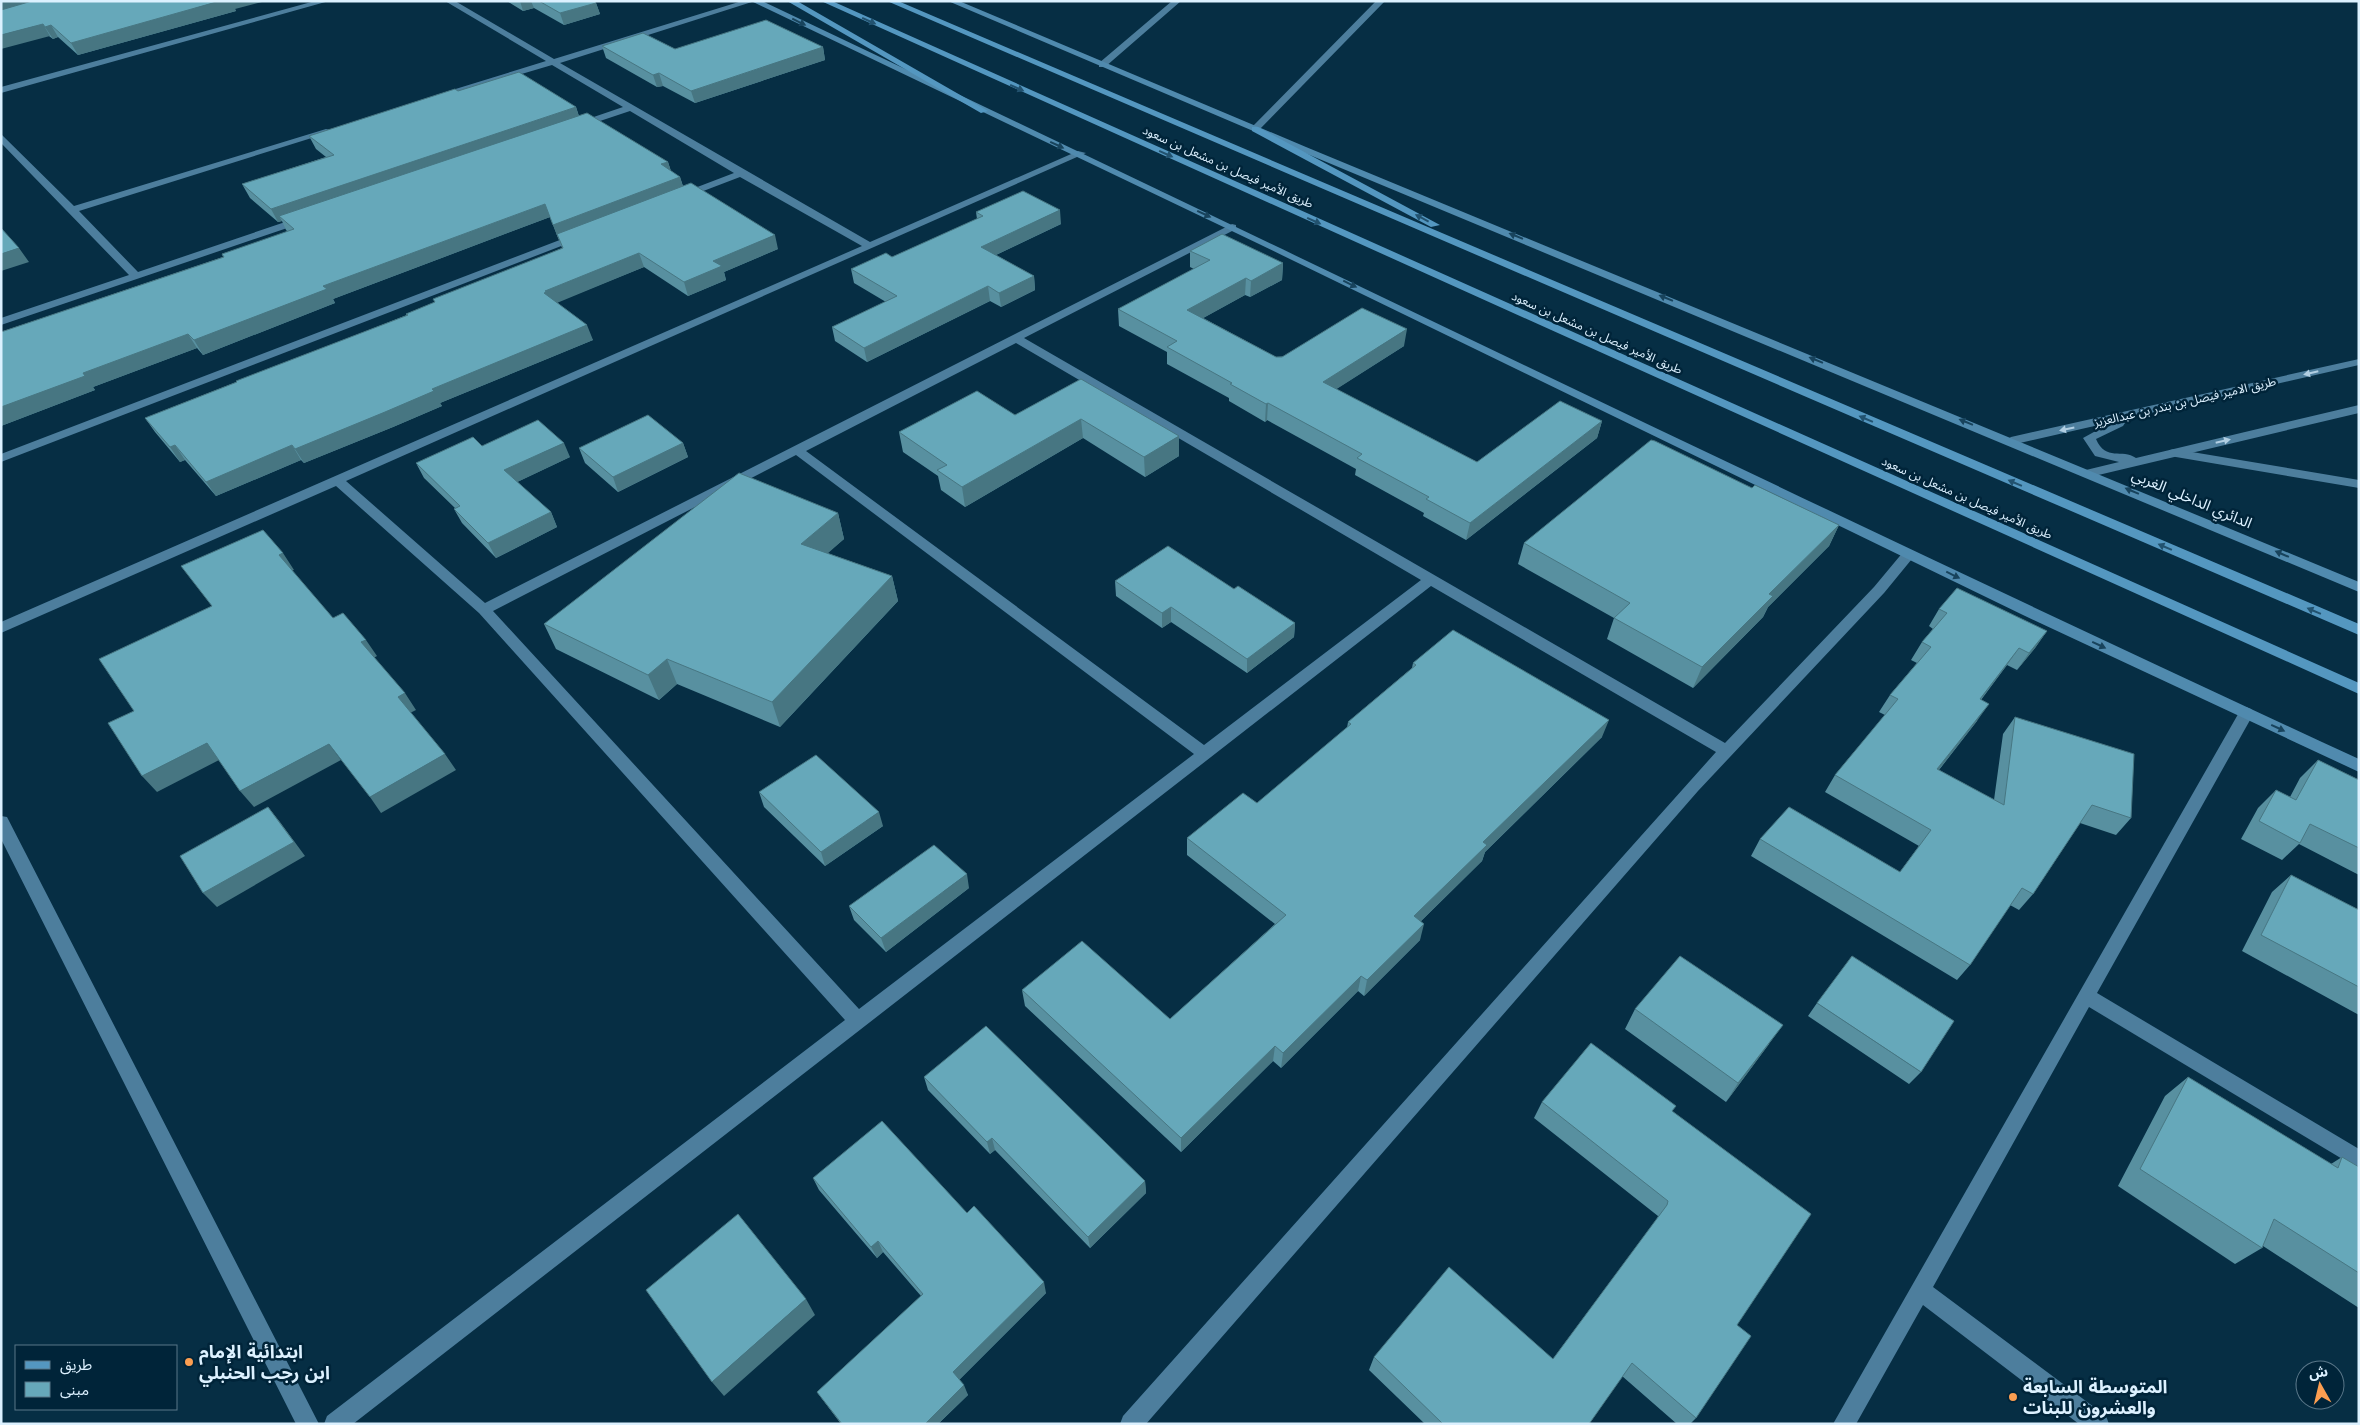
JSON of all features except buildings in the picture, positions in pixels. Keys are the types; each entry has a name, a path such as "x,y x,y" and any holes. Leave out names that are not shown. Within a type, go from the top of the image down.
{"main road":[{"path":"756,1 984,111 1232,227 1909,554 2359,766"},
{"path":"791,1 984,111"},
{"name":"طريق الأمير فيصل بن مشعل بن سعود","path":"825,1 2359,689"},
{"name":"طريق الأمير فيصل بن مشعل بن سعود","path":"891,1 2359,630"},
{"path":"943,1 986,16"},
{"path":"952,1 986,16"},
{"name":"الدائري الداخلي الغربي","path":"986,16 1255,129 2090,473 2359,587"},
{"path":"1255,129 1527,274"}],"street":[{"path":"1,90 325,1"},
{"path":"449,1 741,174 870,246"},
{"path":"429,100 752,1"},
{"path":"1102,65 1177,1"},
{"path":"1255,129 1381,1"},
{"path":"564,130 630,108"},
{"path":"72,210 335,129"},
{"path":"1,137 136,276"},
{"path":"1,628 1079,154"},
{"path":"667,202 741,174"},
{"path":"1,322 313,216"},
{"path":"484,610 1232,227"},
{"path":"1,458 593,230"},
{"path":"1016,338 1726,751"},
{"name":"طريق الامير فيصل بن بندر بن عبدالعزيز","path":"2011,441 2359,362"},
{"path":"2090,473 2359,409"},
{"path":"2136,414 2089,438 2093,449 2101,455 2148,459"},
{"path":"797,450 1205,754"},
{"path":"2174,453 2359,484"},
{"path":"337,480 484,610 858,1021"},
{"path":"1130,1424 1726,751 1879,590 1909,554"},
{"path":"335,1424 1431,579"},
{"path":"1844,1424 2246,713"},
{"path":"1,822 308,1424"},
{"path":"2086,996 2359,1160"},
{"path":"1920,1290 2098,1424"}],"place":[{"name":"ابتدائية الإمام ابن رجب الحنبلي","path":"189,1362"},
{"name":"المتوسطة السابعة والعشرون للبنات","path":"2013,1397"}]}
